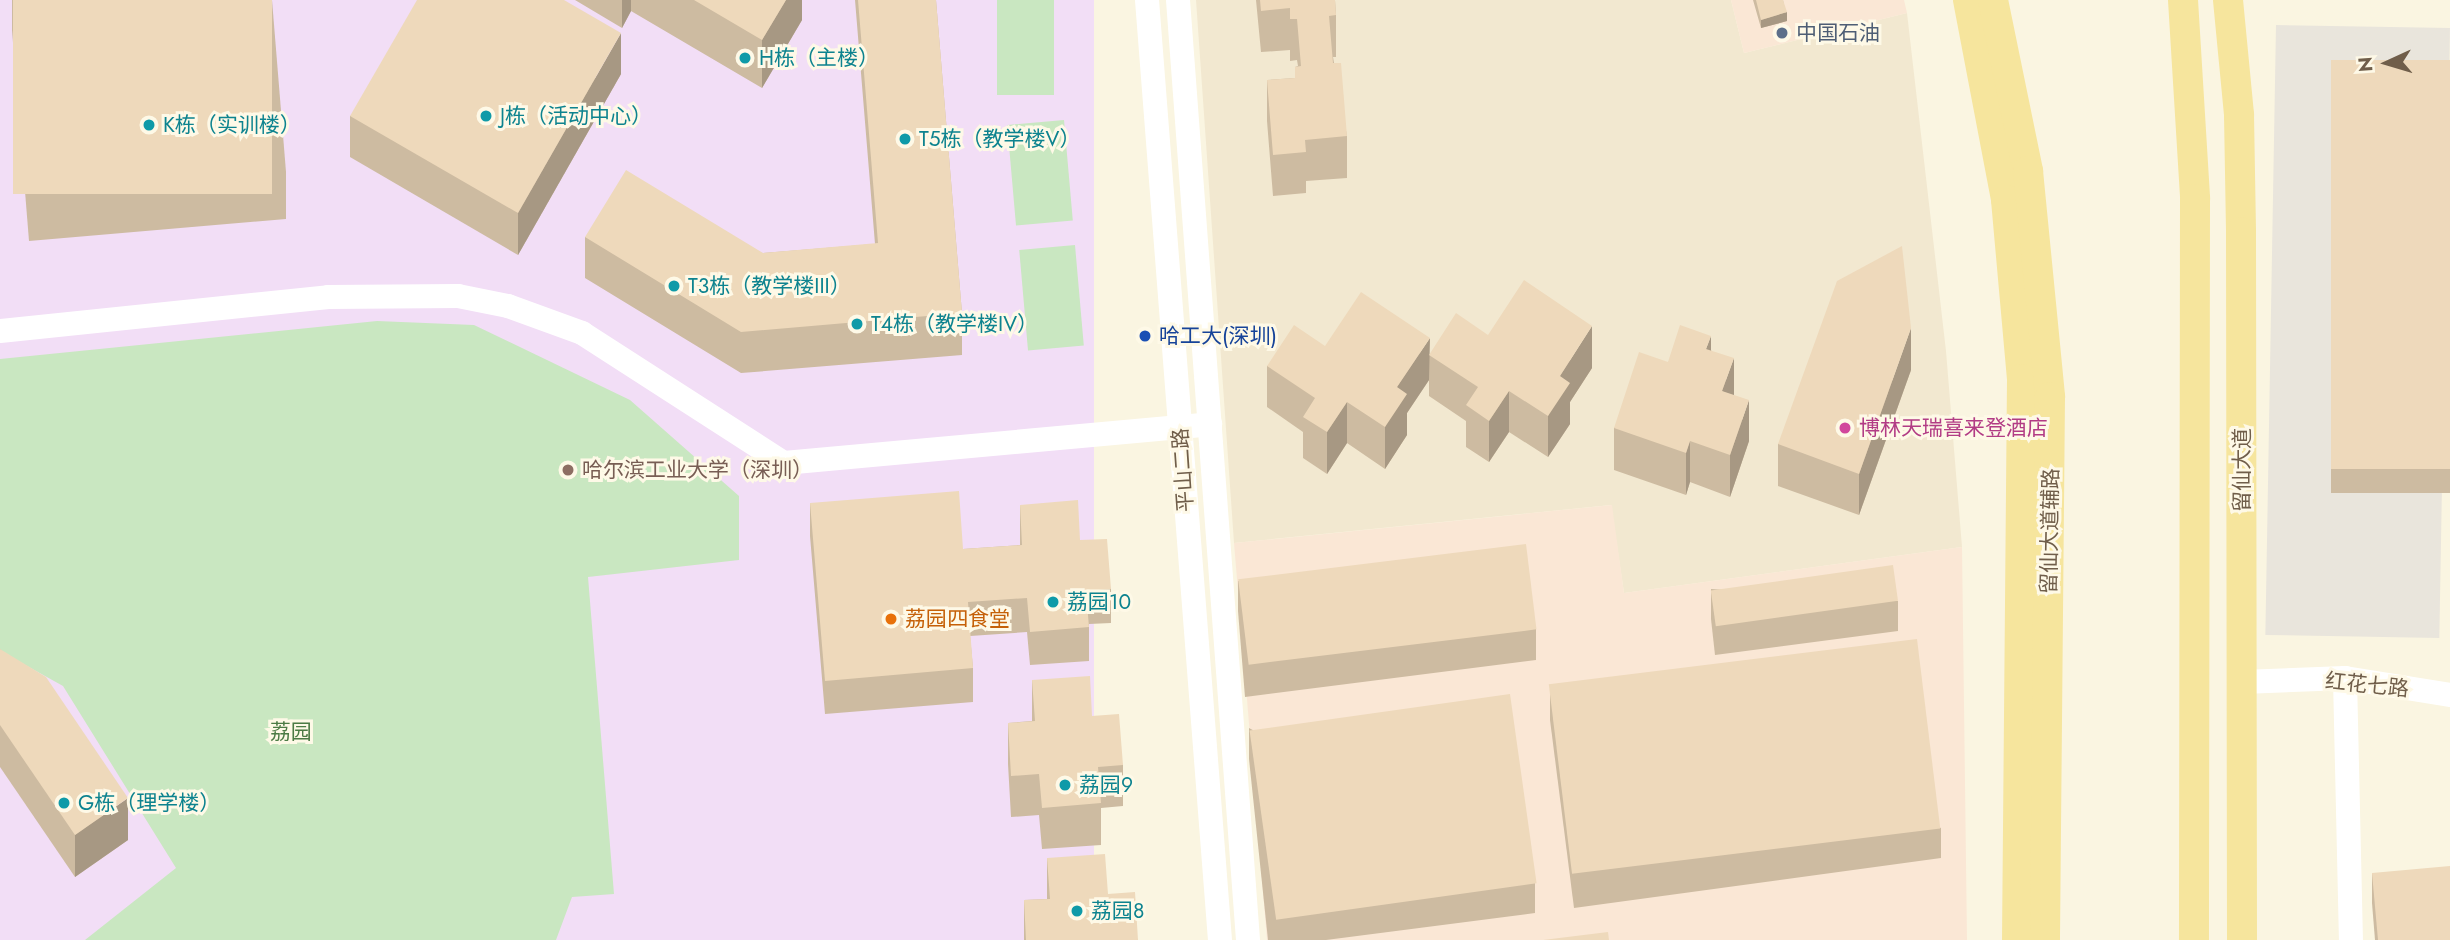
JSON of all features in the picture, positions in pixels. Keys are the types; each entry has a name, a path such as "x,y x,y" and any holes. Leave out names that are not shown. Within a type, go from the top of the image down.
{"main road":[{"name":"留仙大道辅路","path":"1968,0 2006,200 2022,379 2017,940"},
{"name":"留仙大道辅路","path":"1993,0 2028,171 2050,397 2045,940"},
{"path":"2183,0 2195,199 2194,940"},
{"name":"留仙大道","path":"2228,0 2240,141 2242,940"}],"street":[{"name":"平山二路","path":"1147,0 1220,940"},
{"name":"平山二路","path":"1178,0 1248,940"},
{"path":"0,331 328,297 458,296 508,306 582,334 784,463 1210,424"},
{"path":"2345,678 2351,940"},
{"name":"红花七路","path":"2242,682 2345,678 2450,695"}],"shaded area":[{"name":"哈尔滨工业大学（深圳）","path":"0,0 1094,0 1094,940 0,940"},
{"path":"1196,0 1731,0 1744,53 1907,13 1946,351 1962,547 1624,593 1611,505 1234,543"},
{"name":"中国石油","path":"1731,0 1904,0 1907,13 1744,53"},
{"path":"2276,25 2450,28 2439,638 2265,635"},
{"path":"1612,505 1624,593 1962,547 1967,940 1267,940 1234,543"}],"green space":[{"path":"997,0 1054,0 1054,95 997,95"},
{"path":"1064,120 1073,221 1016,226 1007,125"},
{"path":"1075,245 1084,346 1028,350 1019,250"},
{"name":"荔园","path":"377,321 474,325 630,400 739,496 739,560 588,577 614,894 572,897 556,940 85,940 176,868 63,686 0,651 0,359"}],"building":[{"name":"K栋（实训楼）","path":"13,0 272,0 272,194 13,194"},
{"name":"J栋（活动中心）","path":"417,0 564,0 621,33 518,213 350,116"},
{"path":"694,0 786,0 762,40"},
{"path":"858,0 936,0 962,313 741,332 585,237 626,170 763,253 878,243"},
{"path":"1260,0 1335,0 1336,15 1329,16 1333,63 1341,63 1347,136 1305,140 1306,152 1273,155 1267,80 1295,78 1295,67 1301,66 1297,19 1290,19 1290,8 1261,11"},
{"path":"1756,0 1783,0 1787,12 1761,20"},
{"path":"2331,60 2450,60 2450,469 2331,469"},
{"name":"博林天瑞喜来登酒店","path":"1902,246 1911,328 1859,474 1778,444 1837,281"},
{"path":"1524,280 1592,326 1560,376 1570,383 1548,416 1509,391 1489,421 1466,405 1478,387 1429,355 1456,313 1488,335"},
{"path":"1361,292 1430,338 1397,387 1407,394 1385,427 1347,402 1327,432 1303,417 1315,398 1267,366 1294,325 1325,346"},
{"path":"1680,325 1711,336 1706,349 1734,358 1722,391 1749,400 1730,455 1690,441 1686,453 1614,428 1639,352 1668,362"},
{"path":"959,491 963,549 1022,545 1020,505 1078,500 1080,540 1107,539 1111,589 1086,591 1089,627 1030,632 1027,598 968,602 973,668 825,681 810,503"},
{"path":"1526,544 1536,629 1249,665 1238,579"},
{"path":"1893,565 1898,601 1716,626 1711,591"},
{"path":"1917,639 1940,829 1572,874 1549,684"},
{"path":"0,649 46,677 128,798 75,835 0,725"},
{"path":"1090,676 1092,716 1119,714 1123,765 1098,767 1101,803 1042,808 1039,774 1011,776 1008,723 1035,721 1032,680"},
{"path":"1510,694 1537,883 1276,920 1250,731"},
{"path":"1105,854 1108,894 1135,892 1138,940 1026,940 1024,900 1050,899 1047,858"},
{"path":"2450,866 2450,940 2378,940 2372,873"},
{"path":"1608,932 1609,940 1543,940"}],"place":[{"name":"中国石油","path":"1782,33"},
{"name":"H栋（主楼）","path":"745,58"},
{"name":"J栋（活动中心）","path":"486,116"},
{"name":"K栋（实训楼）","path":"149,125"},
{"name":"T5栋（教学楼V）","path":"905,139"},
{"name":"T3栋（教学楼III）","path":"674,286"},
{"name":"T4栋（教学楼IV）","path":"857,324"},
{"name":"哈工大(深圳)","path":"1145,336"},
{"name":"博林天瑞喜来登酒店","path":"1845,428"},
{"name":"哈尔滨工业大学（深圳）","path":"568,470"},
{"name":"荔园10","path":"1053,602"},
{"name":"荔园四食堂","path":"891,619"},
{"name":"荔园9","path":"1065,785"},
{"name":"G栋（理学楼）","path":"64,803"},
{"name":"荔园8","path":"1077,911"}]}
